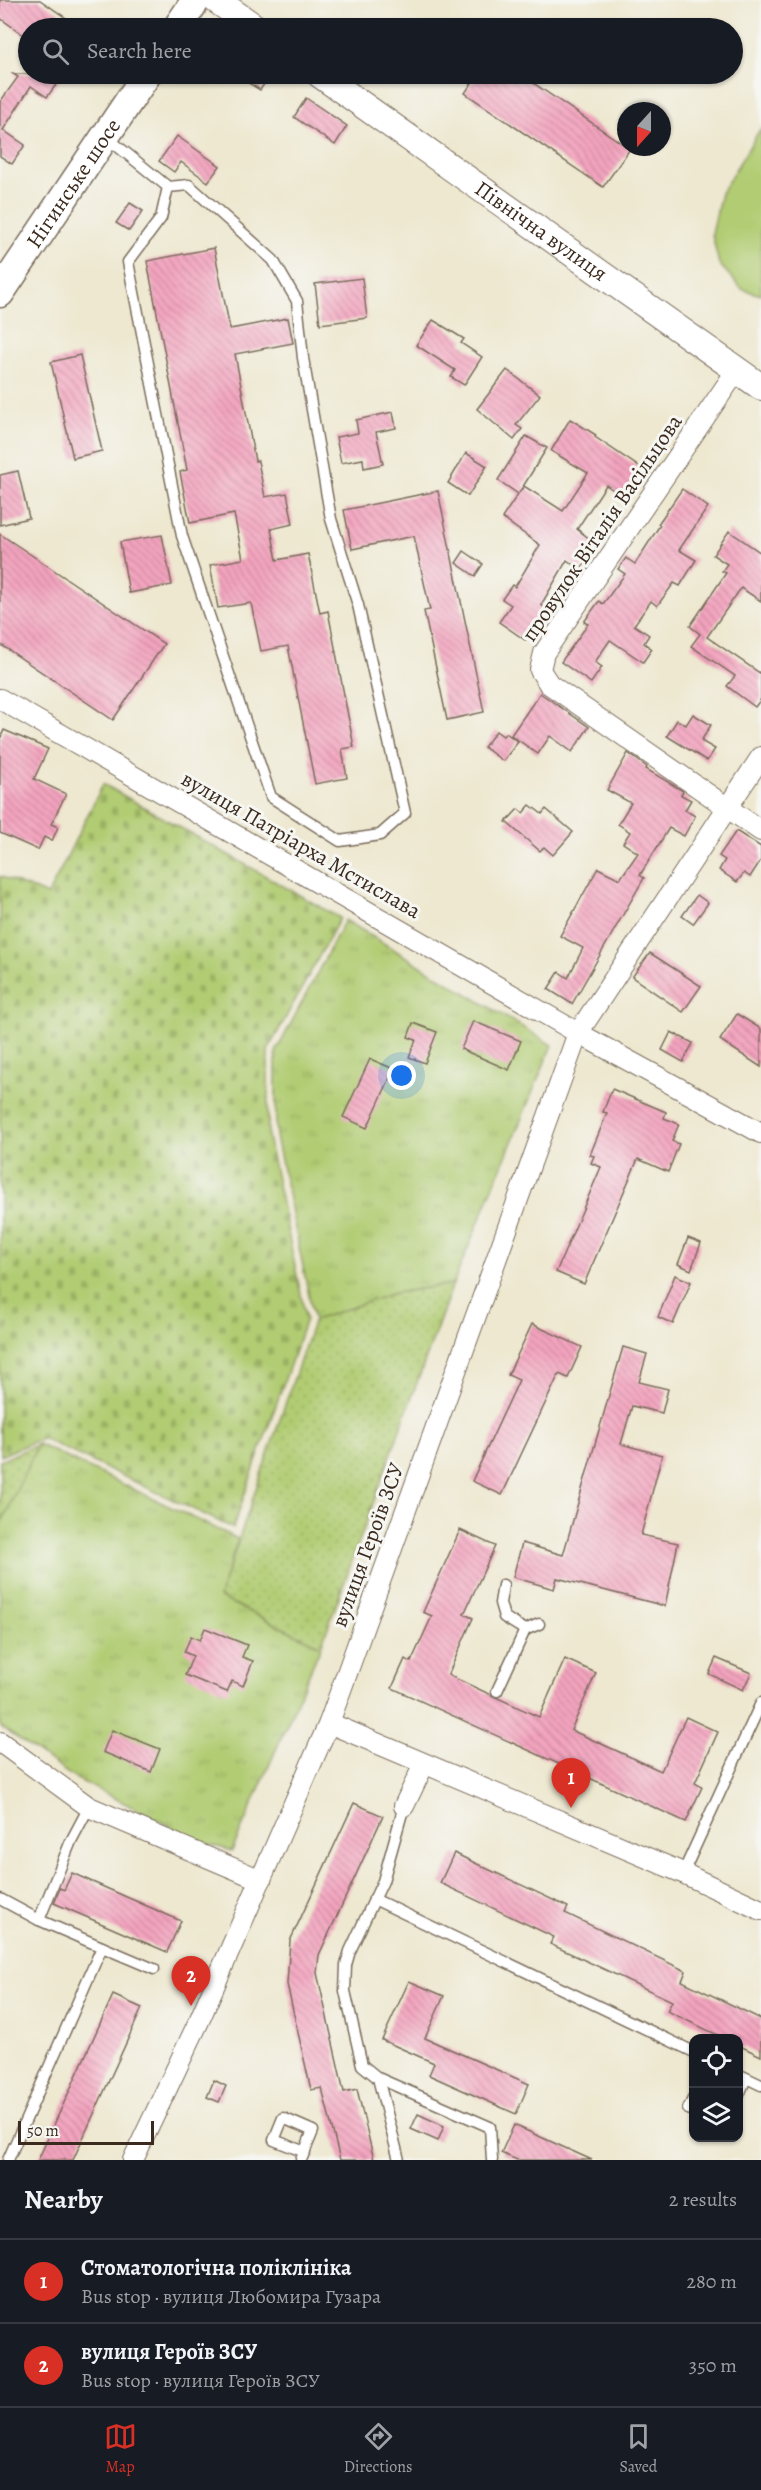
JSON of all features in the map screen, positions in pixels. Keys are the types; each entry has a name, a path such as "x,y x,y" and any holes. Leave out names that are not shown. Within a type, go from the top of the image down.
{"main road":[{"path":"184,18 196,0"},
{"name":"Нігинське шосе","path":"0,293 140,84"}],"street":[{"path":"216,0 242,18"},
{"name":"Північна вулиця","path":"333,84 761,387"},
{"name":"провулок Віталія Васільцова","path":"728,808 549,684 542,675 540,664 544,653 737,370"},
{"name":"вулиця Патріарха Мстислава","path":"0,699 578,1033 761,1133"},
{"path":"578,1033 761,758"},
{"path":"728,808 761,831"},
{"name":"вулиця Героїв ЗСУ","path":"134,2160 199,2021 329,1723 578,1033"},
{"path":"329,1723 683,1873 761,1910"},
{"path":"0,1742 89,1807 261,1881"},
{"path":"405,1806 424,1764"}],"lane":[{"path":"105,136 168,187 189,185 273,260 297,301 303,358 331,519 358,605 405,813 380,835 340,841 272,797 182,536 128,262 161,218 168,187"},
{"path":"504,1585 500,1603 501,1613 508,1621 525,1630"},
{"path":"497,1691 525,1630 539,1624"},
{"path":"683,1873 761,1702"},
{"path":"405,1806 383,1881 350,1951 345,1975 345,1991 362,2065 378,2078 489,2127 492,2160"},
{"path":"39,1920 71,1841 89,1807"},
{"path":"0,1899 39,1920 154,1969"},
{"path":"374,1899 689,2050"},
{"path":"8,2160 102,1947"},
{"path":"743,2076 761,2085"},
{"path":"378,2078 399,2160"}],"green space":[{"path":"761,128 761,295 742,289 719,264 712,234 721,193"},
{"path":"103,784 340,918 268,1050 268,1137 306,1319 233,1528 42,1438 0,1456 0,876 48,895"},
{"path":"345,920 552,1045 453,1284 395,1293 314,1320 276,1136 276,1052"},
{"path":"453,1284 321,1646 219,1597 314,1320 395,1293"},
{"path":"38,1444 238,1539 219,1597 321,1646 232,1851 201,1842 73,1777 0,1726 0,1526"},
{"path":"38,1444 0,1526 0,1461"}],"building":[{"path":"0,0 40,0 66,18 18,18 18,31 0,18"},
{"path":"18,77 18,84 57,84 47,97 31,86 3,130 25,145 12,164 0,156 0,102"},
{"path":"250,84 264,84 260,90"},
{"path":"471,84 535,84 617,140 617,156 625,156 603,187 465,93"},
{"path":"306,98 347,126 335,145 294,117"},
{"path":"177,136 220,166 208,182 181,162 174,172 159,161"},
{"path":"130,203 143,211 129,231 116,223"},
{"path":"214,248 230,329 288,318 293,343 235,354 255,461 258,461 265,497 287,493 293,524 271,529 277,560 308,554 320,613 328,611 354,747 342,749 347,778 315,784 288,646 261,651 251,603 218,608 210,565 243,559 234,514 190,523 180,472 187,470 147,261"},
{"path":"362,278 367,318 320,324 315,284"},
{"path":"433,320 464,339 461,343 482,357 464,385 451,377 455,370 416,345"},
{"path":"80,355 102,451 73,458 51,362"},
{"path":"507,370 540,395 516,425 522,429 514,440 477,409"},
{"path":"393,412 396,428 376,432 383,464 364,468 363,459 341,463 336,437 358,433 356,420"},
{"path":"570,419 645,471 626,499 606,485 577,529 599,546 580,570 567,560 541,605 547,609 525,640 499,622 511,605 502,599 512,585 515,587 540,545 502,518 518,494 498,480 526,436 547,448 519,493 524,486 563,511 588,473 551,451"},
{"path":"466,453 487,466 468,496 448,483"},
{"path":"18,471 29,518 0,525 0,475"},
{"path":"682,489 708,507 679,550 696,560 680,586 674,583 657,606 651,601 634,625 649,635 644,643 652,649 643,662 610,640 595,662 602,667 591,683 561,662 588,624 584,622 599,601 603,604 625,574 618,569 626,558 635,564"},
{"path":"438,491 484,712 447,720 424,611 430,610 414,536 352,549 344,510"},
{"path":"729,531 761,553 761,601 741,588 707,637 761,674 761,699 755,707 727,686 735,676 691,646 700,634 690,626 726,573 722,571 727,564 713,555"},
{"path":"0,534 164,644 113,720 0,644"},
{"path":"162,535 172,585 129,593 120,542"},
{"path":"464,551 483,564 475,576 456,563"},
{"path":"540,693 589,727 572,752 550,736 538,754 511,735"},
{"path":"693,714 711,725 701,741 715,749 707,761 667,736 677,720 686,725"},
{"path":"4,730 48,749 34,779 66,794 51,824 58,827 52,841 44,837 38,850 0,833 0,739"},
{"path":"496,731 503,736 506,733 518,742 503,761 484,747"},
{"path":"628,753 647,767 646,769 683,791 681,795 691,800 685,810 695,816 684,836 669,828 640,875 644,878 572,1004 548,989 559,972 568,978 583,948 560,936 598,868 620,879 638,853 623,843 630,832 618,824 631,803 607,790"},
{"path":"530,805 542,814 546,809 573,832 553,855 544,847 540,851 506,822 518,809 523,813"},
{"path":"736,831 761,847 761,860 750,877 744,873 737,882 719,870 725,860 719,856"},
{"path":"697,895 708,903 693,924 682,916"},
{"path":"650,953 701,986 683,1012 632,977"},
{"path":"737,1014 761,1029 761,1067 720,1040"},
{"path":"473,1021 521,1041 509,1070 461,1049"},
{"path":"413,1023 437,1032 425,1063 409,1057 416,1040 408,1037"},
{"path":"671,1032 693,1043 683,1062 662,1050"},
{"path":"370,1059 394,1069 367,1128 343,1117"},
{"path":"612,1089 666,1112 664,1118 679,1124 672,1141 679,1144 668,1172 638,1159 584,1284 556,1272 601,1167 591,1163 594,1156 590,1155 607,1113 603,1112"},
{"path":"688,1238 701,1243 691,1270 678,1264"},
{"path":"675,1275 691,1282 673,1324 658,1317"},
{"path":"532,1324 582,1347 568,1378 559,1374 502,1495 472,1481 519,1380 508,1375"},
{"path":"623,1347 647,1354 639,1382 668,1389 662,1413 632,1406 621,1444 662,1455 641,1535 678,1543 665,1606 557,1578 554,1589 513,1577 522,1543 563,1555"},
{"path":"460,1530 495,1546 464,1614 473,1618 448,1675 539,1717 565,1659 596,1673 571,1730 661,1771 686,1717 718,1732 695,1783 702,1787 686,1822 392,1688 405,1659 411,1662 432,1616 423,1612"},
{"path":"205,1628 247,1645 242,1657 253,1661 243,1686 232,1681 227,1692 185,1675 193,1656 184,1652 191,1636 200,1640"},
{"path":"716,1658 751,1673 743,1690 709,1674"},
{"path":"112,1730 160,1749 151,1772 103,1752"},
{"path":"354,1803 383,1816 319,1955 317,1973 344,2092 357,2089 374,2160 340,2160 322,2088 311,2090 287,1984 290,1941"},
{"path":"454,1853 568,1907 565,1913 686,1971 682,1981 761,2019 761,2056 743,2047 743,2034 716,2034 667,2011 672,2001 550,1944 554,1937 440,1883"},
{"path":"72,1873 181,1921 167,1952 54,1903 60,1888 64,1890"},
{"path":"409,1981 444,1996 425,2038 529,2084 516,2114 429,2075 434,2063 382,2040"},
{"path":"113,1995 142,2008 73,2160 38,2160"},
{"path":"214,2080 226,2086 219,2102 207,2097"},
{"path":"418,2114 444,2126 438,2141 411,2129"},
{"path":"514,2125 592,2160 517,2160 501,2153"}],"place":[{"name":"Стоматологічна поліклініка","path":"571,1808"},
{"name":"вулиця Героїв ЗСУ","path":"191,2006"}]}
